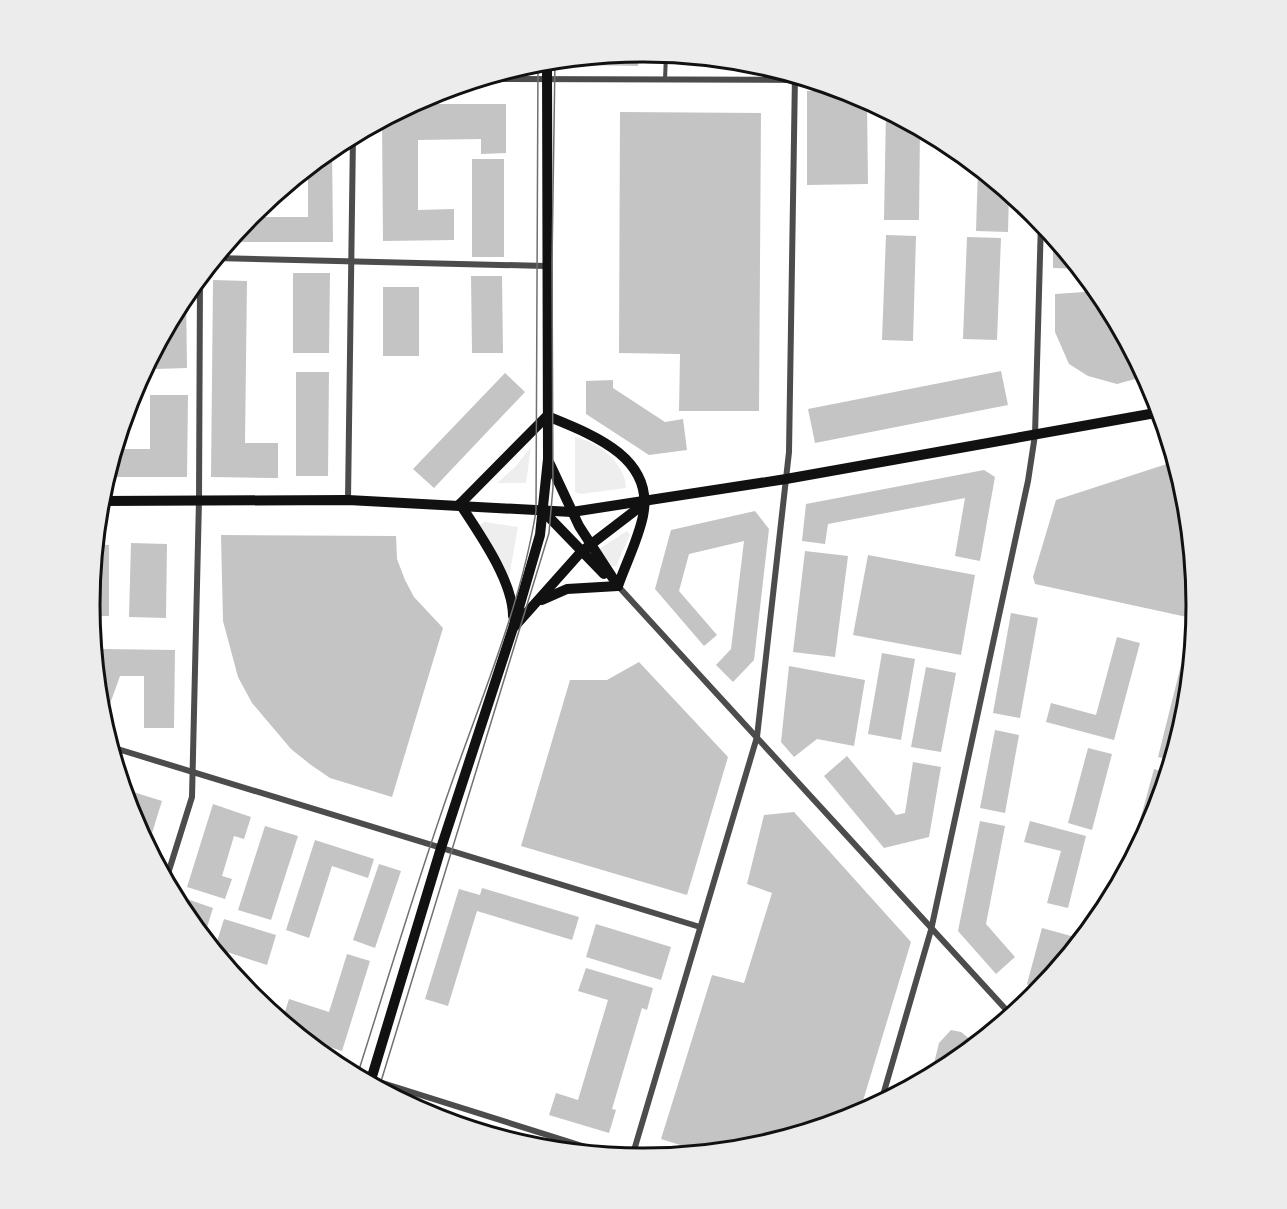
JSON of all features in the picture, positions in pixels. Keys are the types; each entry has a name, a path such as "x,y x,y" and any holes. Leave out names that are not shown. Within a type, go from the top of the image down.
{"main road":[{"path":"373,1075 441,848 513,628 540,535 544,512 548,459 546,71"},
{"path":"111,501 348,500 460,504 544,512 572,512 786,479 1152,414"},
{"path":"547,416 590,433 627,460 642,484 645,502 639,531 618,586"},
{"path":"460,504 547,416"},
{"path":"548,459 572,512 585,548"},
{"path":"513,628 585,548 645,502"},
{"path":"460,504 506,585 513,606 513,628"},
{"path":"544,512 585,548 618,586"},
{"path":"534,604 567,589 618,586"}],"street":[{"path":"507,79 776,78"},
{"path":"635,1147 757,737 789,452 795,83"},
{"path":"348,500 353,146"},
{"path":"884,1092 931,930 1025,492 1035,435 1041,235"},
{"path":"225,258 546,266"},
{"path":"169,869 192,797 199,500 200,292"},
{"path":"618,586 1006,1009"},
{"path":"120,750 700,927"},
{"path":"398,1089 571,1143"}],"lane":[{"path":"665,80 666,63"}],"shaded area":[{"path":"575,437 593,443 609,455 621,470 626,488 581,494 575,492"},
{"path":"531,447 526,483 497,483 515,467"},
{"path":"484,522 518,527 509,577 481,529 480,525"},
{"path":"627,531 630,535 616,566 612,566 599,549"}],"building":[{"path":"638,62 638,66 585,65 608,63"},
{"path":"807,91 821,91 867,110 868,184 807,185"},
{"path":"434,104 506,104 506,153 481,154 481,139 418,140 418,210 454,209 454,240 383,241 382,128"},
{"path":"620,112 761,113 759,411 679,411 680,354 619,353"},
{"path":"886,118 920,137 919,220 884,220"},
{"path":"472,159 504,159 504,257 472,257"},
{"path":"332,160 333,242 239,242 264,217 308,217 308,178"},
{"path":"978,177 1009,203 1008,232 976,231"},
{"path":"886,235 916,236 913,341 882,340"},
{"path":"967,237 1001,238 997,340 963,339"},
{"path":"1053,247 1070,269 1053,268"},
{"path":"293,273 330,273 329,353 293,353"},
{"path":"471,276 502,276 503,353 472,353"},
{"path":"213,280 247,281 245,443 278,443 278,478 211,477"},
{"path":"383,287 419,287 419,356 383,356"},
{"path":"1087,292 1114,333 1137,378 1117,384 1088,376 1069,364 1055,332 1055,294"},
{"path":"186,312 187,368 156,369 156,364"},
{"path":"1001,371 1008,405 815,443 808,409"},
{"path":"296,372 329,372 328,476 296,476"},
{"path":"505,373 525,392 434,488 413,469"},
{"path":"613,380 613,388 665,422 683,419 687,450 649,455 586,414 586,381"},
{"path":"150,395 188,395 187,477 116,477 123,449 150,449"},
{"path":"1168,464 1182,534 1186,617 1035,584 1033,577 1056,500"},
{"path":"984,470 995,477 980,561 955,556 965,498 828,524 825,544 802,541 806,504"},
{"path":"755,511 769,529 754,660 733,682 716,665 731,649 744,541 689,554 679,591 717,635 704,646 655,589 671,530"},
{"path":"221,535 396,536 397,559 405,580 414,597 443,628 392,797 330,778 291,749 252,703 238,677 223,621"},
{"path":"131,543 167,544 166,618 129,617"},
{"path":"104,545 109,545 109,616 101,616"},
{"path":"805,551 848,556 835,657 793,652"},
{"path":"868,555 975,575 961,655 853,635"},
{"path":"1011,613 1038,618 1020,718 993,713"},
{"path":"1117,637 1140,643 1114,740 1046,722 1051,703 1096,715"},
{"path":"103,649 175,650 174,728 144,728 144,676 120,676 110,704"},
{"path":"882,653 915,659 901,740 868,734"},
{"path":"1184,654 1176,710 1168,745 1164,758 1158,757"},
{"path":"639,662 728,757 687,895 521,846 570,680 607,680"},
{"path":"789,666 865,680 854,746 817,739 794,757 781,742"},
{"path":"926,667 956,673 941,752 911,747"},
{"path":"995,730 1019,735 1005,813 980,808"},
{"path":"1088,748 1112,754 1092,830 1068,823"},
{"path":"847,756 896,815 905,813 913,762 941,767 929,837 884,848 824,776"},
{"path":"1154,769 1160,771 1158,779 1137,830"},
{"path":"134,792 162,801 152,835"},
{"path":"213,804 251,817 244,839 234,836 222,876 232,879 225,899 187,887"},
{"path":"794,812 911,942 863,1101 818,1119 784,1129 714,1143 683,1146 661,1139 712,975 744,983 772,893 747,884 764,815"},
{"path":"980,821 1005,826 986,924 1015,957 996,974 958,931"},
{"path":"1030,821 1086,836 1068,908 1047,903 1061,851 1024,842"},
{"path":"265,826 298,836 271,920 238,910"},
{"path":"315,840 374,859 368,878 332,866 309,938 286,930"},
{"path":"379,864 401,871 375,948 353,940"},
{"path":"482,888 579,917 572,940 477,911 448,1006 425,999 459,889 480,895"},
{"path":"188,899 213,908 207,927"},
{"path":"224,919 276,935 267,965 226,952 217,941"},
{"path":"596,924 671,947 661,980 586,957"},
{"path":"1042,928 1073,936 1052,963 1029,986 1027,984"},
{"path":"347,954 370,961 342,1051 329,1047 285,1013 289,999 329,1012"},
{"path":"586,968 653,988 647,1010 642,1008 612,1109 616,1110 609,1133 549,1115 556,1093 578,1100 608,1000 578,991"},
{"path":"951,1030 961,1032 969,1039 934,1063 939,1043"}],"tram line":[{"path":"381,1080 549,533 553,487 552,263 555,69"},
{"path":"360,1067 426,857 511,616 536,511 538,72"}]}
